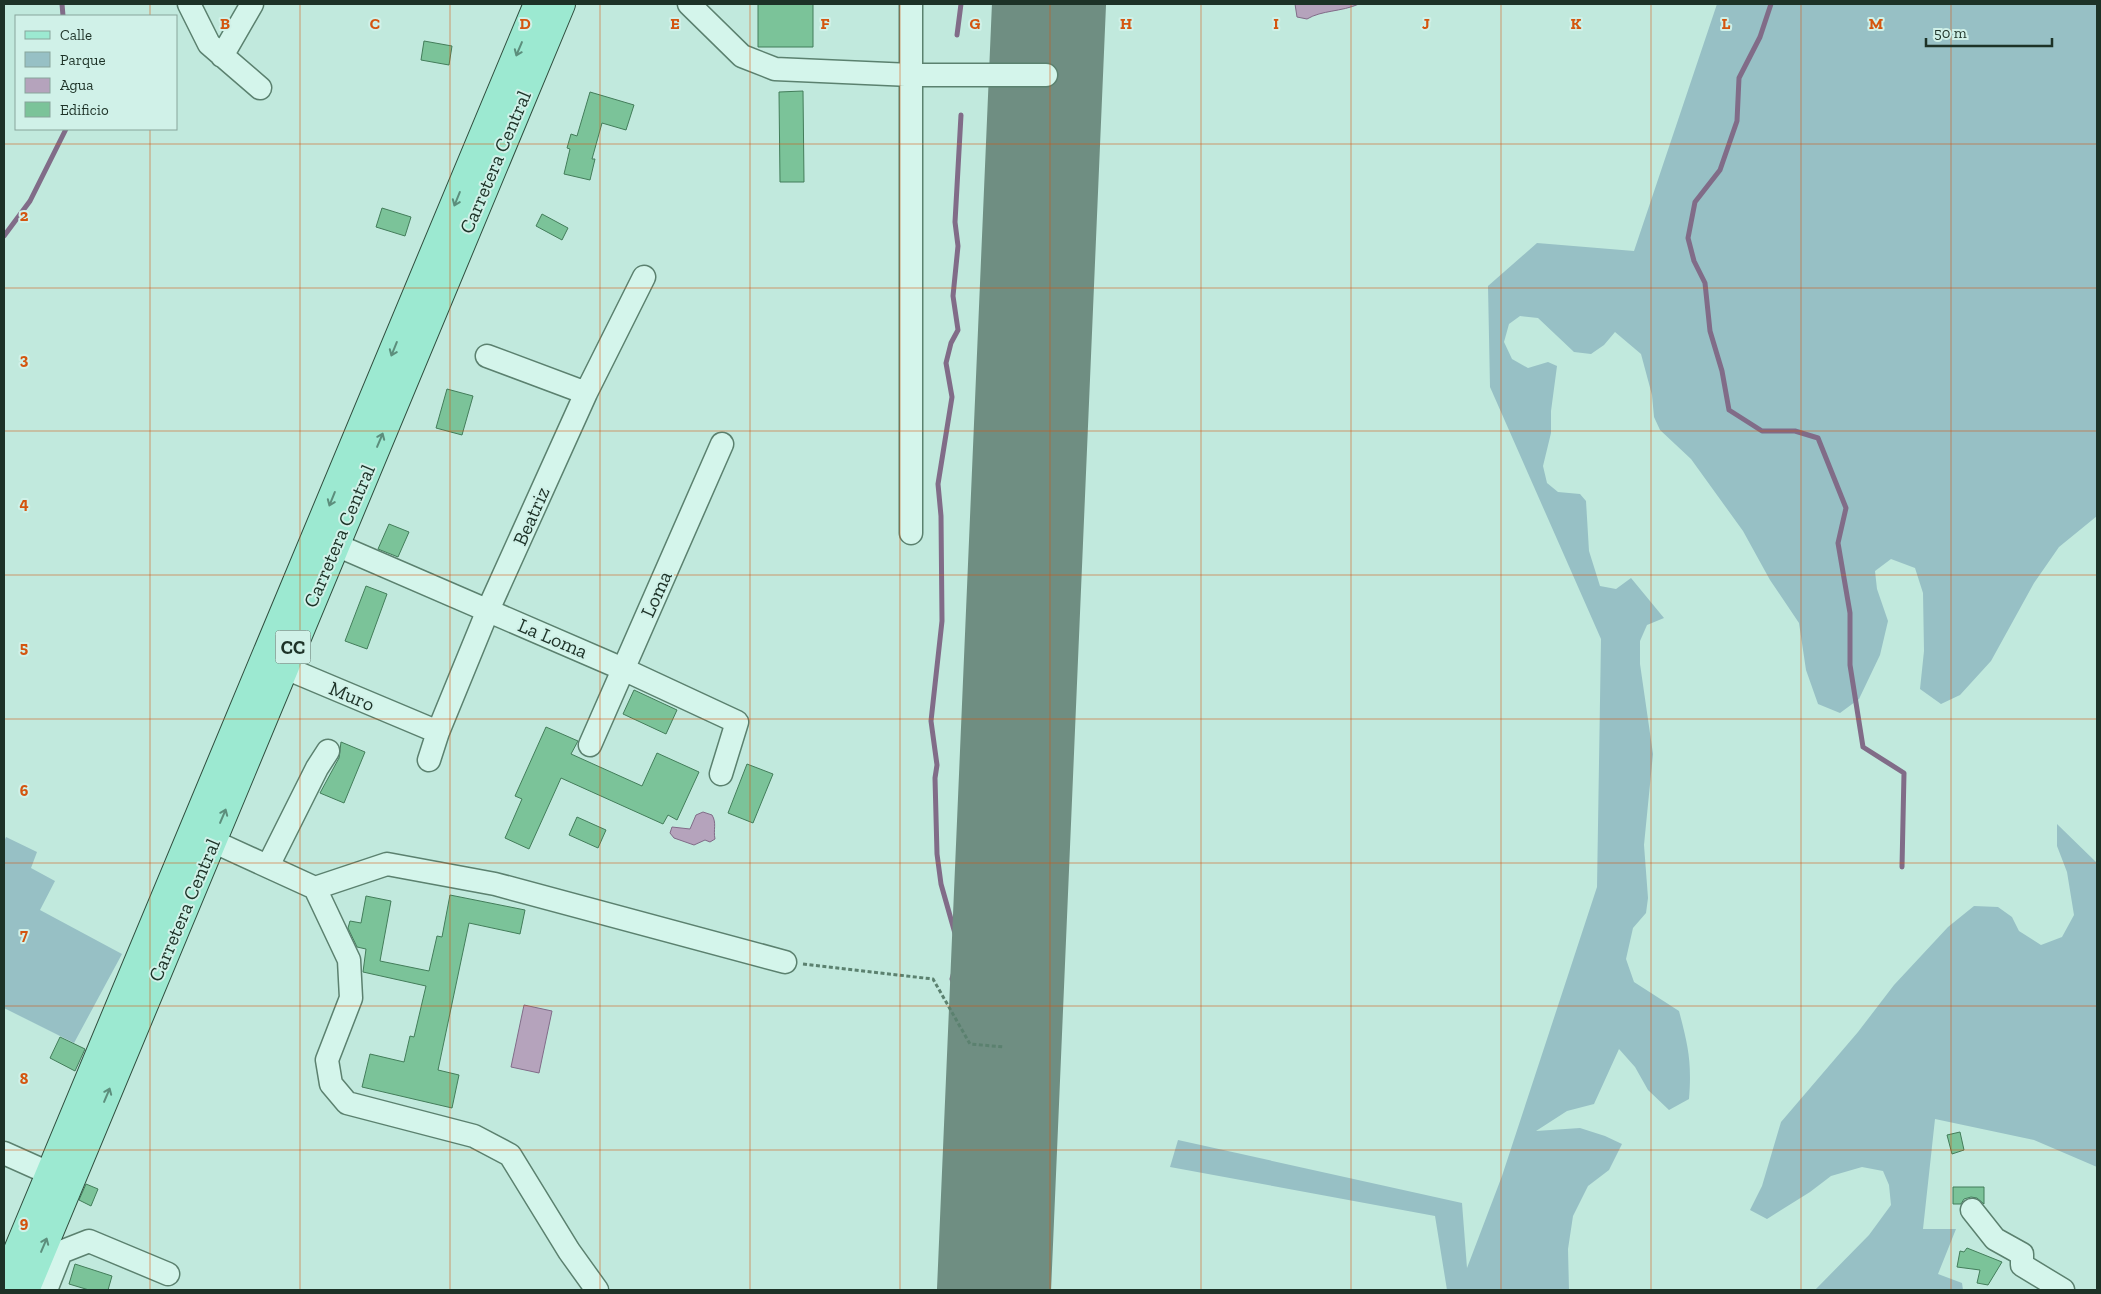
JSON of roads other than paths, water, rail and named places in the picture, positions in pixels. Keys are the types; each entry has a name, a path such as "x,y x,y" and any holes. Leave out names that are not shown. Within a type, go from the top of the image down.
{"main road":[{"name":"Carretera Central","path":"4,1284 51,1174 202,837 275,664 538,4"},
{"name":"Carretera Central","path":"326,540 561,4"},
{"name":"Carretera Central","path":"26,1290 202,837"}],"street":[{"path":"189,4 209,44 260,88"},
{"path":"222,56 252,4"},
{"path":"689,4 742,56 775,70 911,76 1046,75"},
{"path":"911,4 911,533"},
{"name":"Beatriz","path":"430,760 438,732 488,610 586,393 644,277"},
{"path":"488,356 586,393"},
{"name":"Loma","path":"590,745 722,444"},
{"name":"La Loma","path":"326,540 623,669 737,722 721,774"},
{"name":"Muro","path":"275,664 438,732"},
{"path":"268,866 317,768 328,750"},
{"path":"202,837 315,888 349,960 351,998 327,1060 331,1084 347,1103 474,1136 510,1155 569,1251 597,1290"},
{"path":"315,888 387,864 495,884 785,962"},
{"path":"4,1153 51,1174"},
{"path":"1972,1210 1995,1239 2022,1254 2022,1265 2063,1290"},
{"path":"46,1290 61,1252 88,1241 168,1274"}],"water":[{"path":"1295,4 1359,4 1307,19 1297,17"},
{"path":"703,812 712,815 715,824 715,839 710,842 705,840 694,845 674,838 670,833 672,827 690,829 696,815"},
{"path":"524,1005 552,1011 539,1073 511,1067"}],"waterway":[{"path":"62,4 63,15"},
{"path":"957,35 961,4"},
{"path":"1771,4 1760,37 1739,78 1737,121 1720,170 1695,202 1688,238 1694,261 1705,283 1710,331 1722,371 1729,410 1762,431 1795,431 1818,438 1846,508 1838,543 1850,613 1850,665 1863,747 1904,773 1902,867"},
{"path":"961,115 955,222 958,246 953,296 958,330 951,343 946,363 952,397 938,484 941,516 942,621 931,721 937,765 935,778 937,854 941,884 960,951 952,979 962,1010"},
{"path":"4,236 30,201 66,130"}]}
